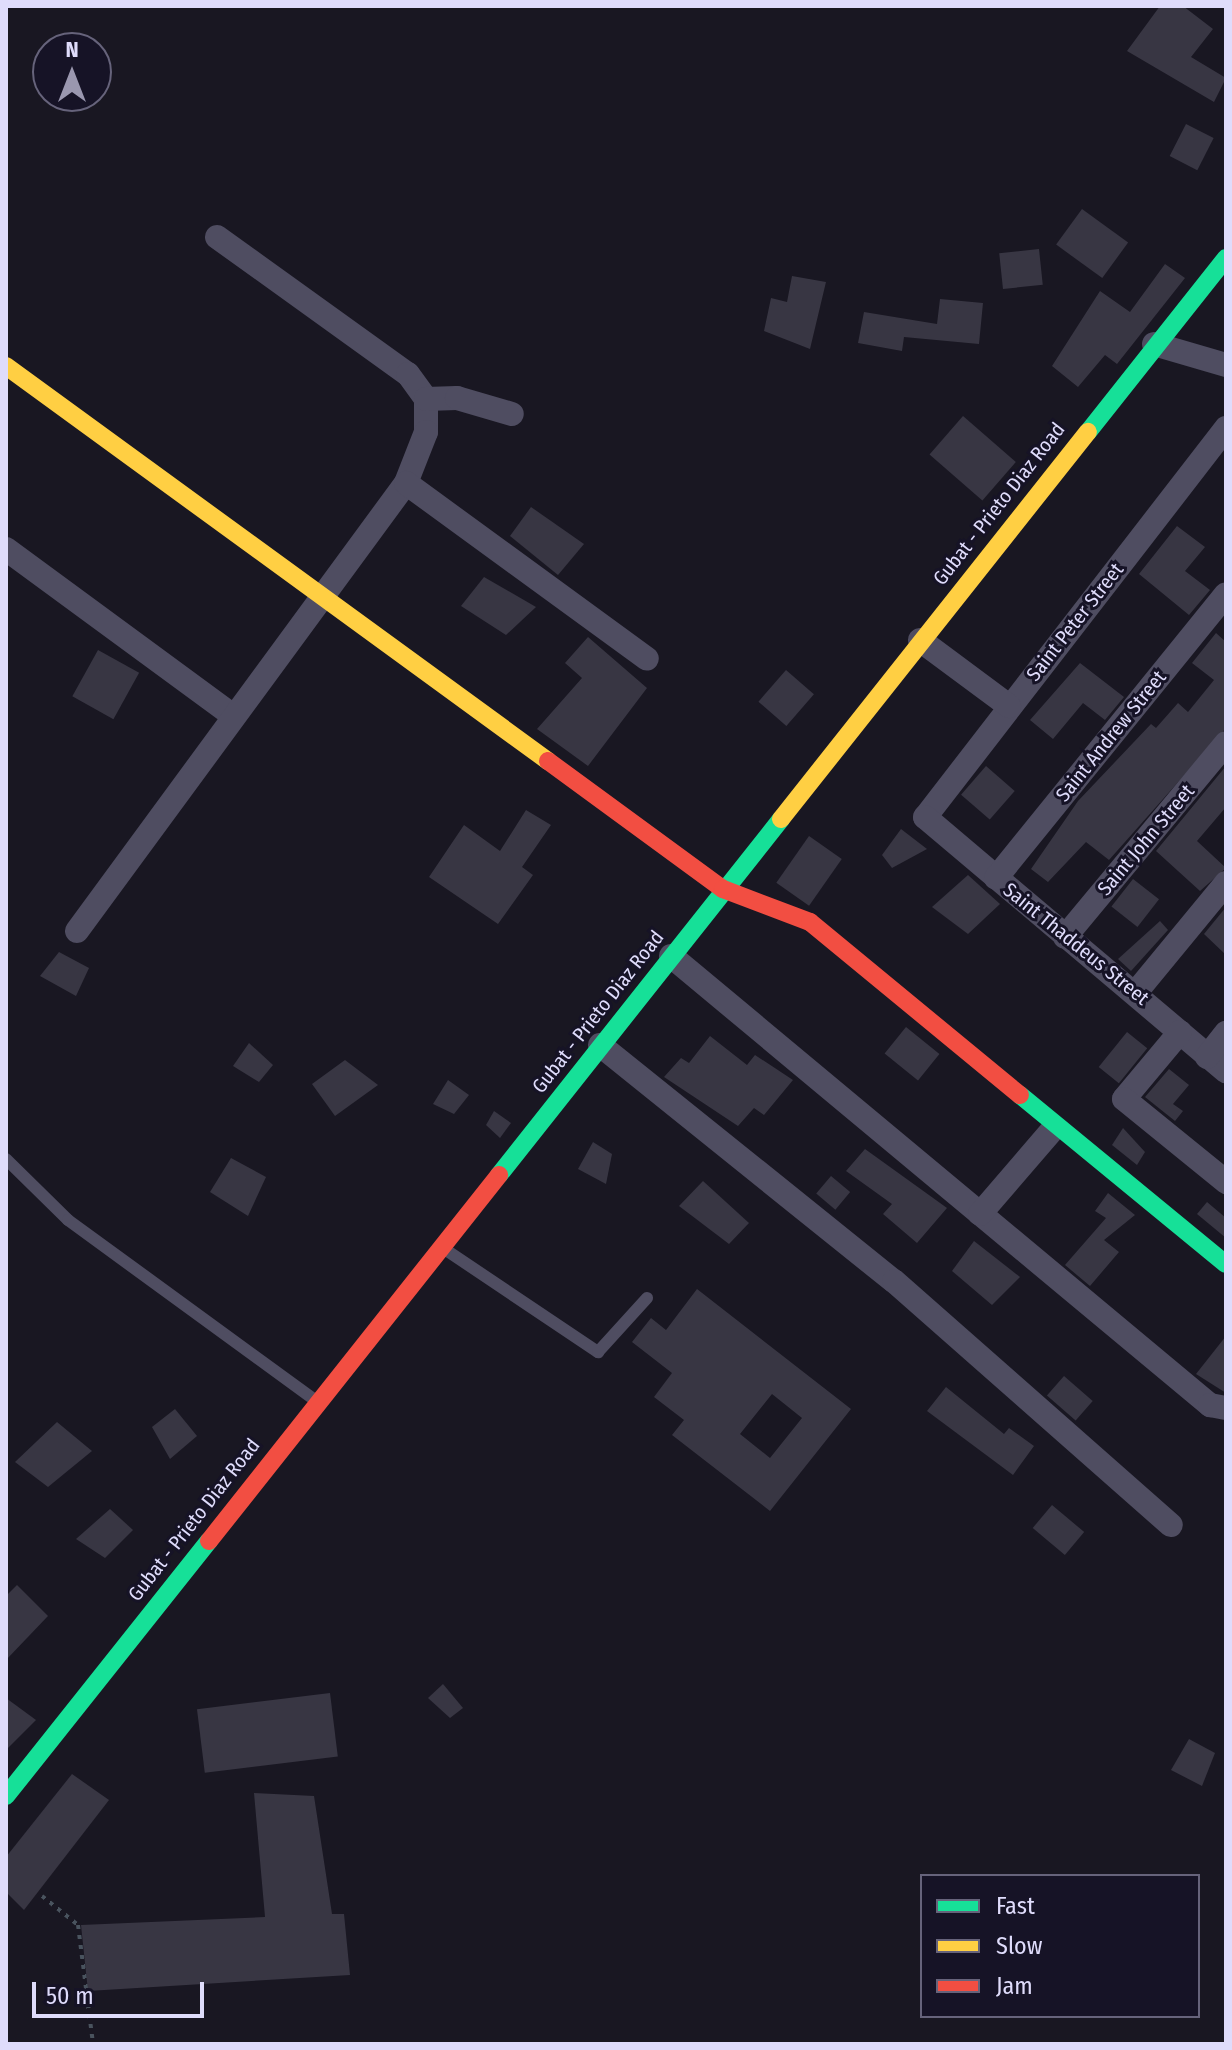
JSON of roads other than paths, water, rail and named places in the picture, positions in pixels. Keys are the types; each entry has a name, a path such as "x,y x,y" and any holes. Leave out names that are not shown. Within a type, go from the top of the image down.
{"main road":[{"name":"Gubat - Prieto Diaz Road","path":"6,1796 1154,344 1226,258"},
{"path":"6,366 723,889 810,922 1053,1129 1226,1264"}],"street":[{"path":"77,931 406,483 426,432 426,399 408,374 217,237"},
{"path":"1154,344 1226,365"},
{"path":"426,399 457,398 512,414"},
{"name":"Saint Peter Street","path":"925,817 1226,428"},
{"path":"406,483 647,659"},
{"path":"6,549 233,716"},
{"name":"Saint Andrew Street","path":"996,878 1226,594"},
{"path":"920,640 1009,706"},
{"name":"Saint John Street","path":"1065,937 1226,743"},
{"name":"Saint Thaddeus Street","path":"925,817 1065,937 1137,991 1216,1064"},
{"path":"1137,991 1226,883"},
{"path":"671,956 1210,1405 1226,1408"},
{"path":"1180,1032 1124,1099 1226,1182"},
{"path":"1216,1064 1226,1033"},
{"path":"600,1045 894,1281 1171,1525"},
{"path":"980,1214 1053,1129"}],"lane":[{"path":"6,1159 68,1220 316,1401"},
{"path":"440,1246 598,1352 647,1298"}]}
